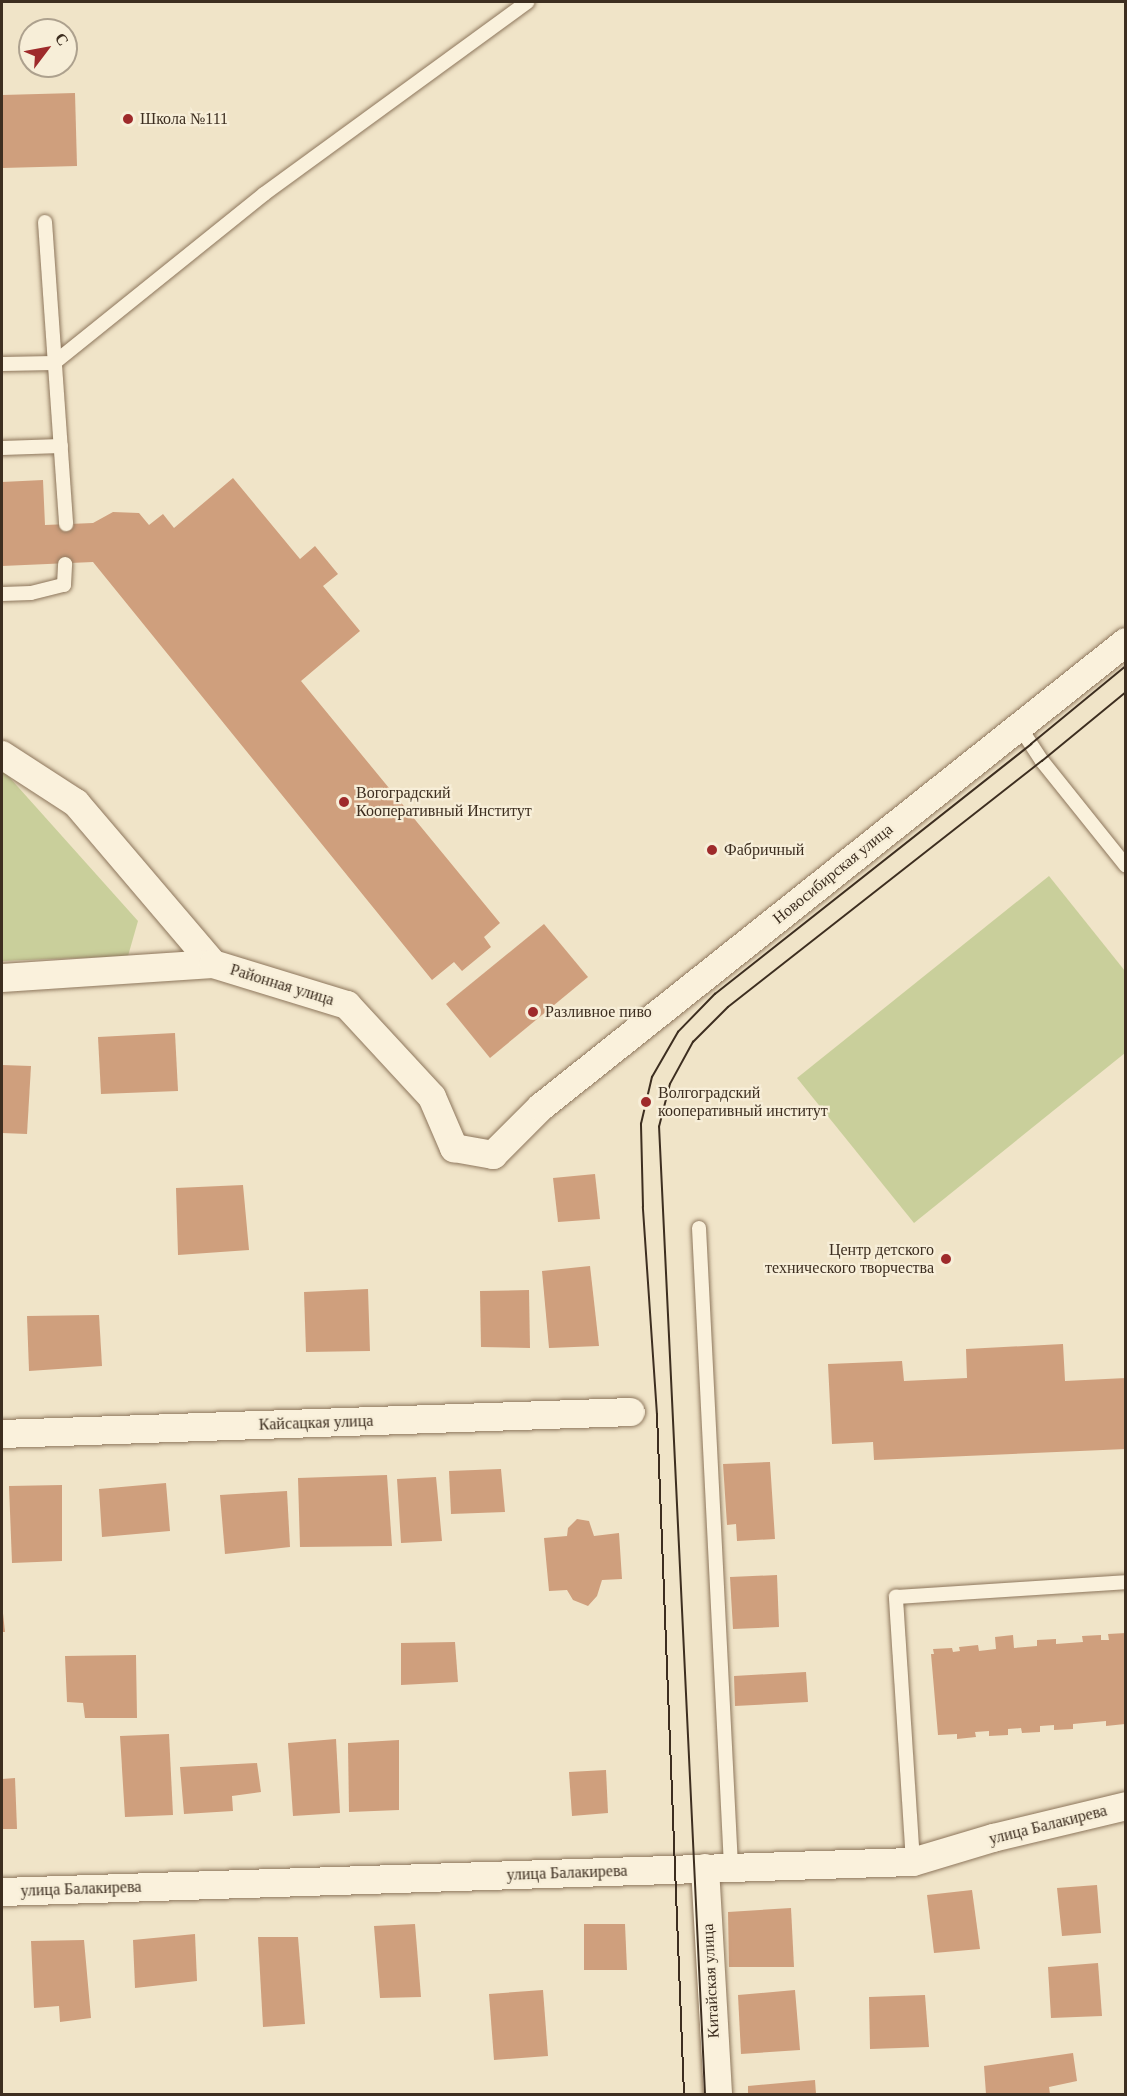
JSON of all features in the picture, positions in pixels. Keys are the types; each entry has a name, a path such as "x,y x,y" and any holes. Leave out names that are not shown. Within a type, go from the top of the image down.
{"street":[{"name":"Новосибирская улица","path":"542,1107 1125,642"},
{"path":"2,755 76,804 213,964"},
{"name":"Районная улица","path":"2,978 213,964 346,1005 432,1098 454,1148 493,1155 542,1107"},
{"name":"Кайсацкая улица","path":"2,1434 631,1412"},
{"name":"улица Балакирева","path":"2,1892 913,1862 993,1838 1124,1810"},
{"name":"Китайская улица","path":"718,1868 718,2094"}],"lane":[{"path":"2,364 54,363 264,194 527,2"},
{"path":"45,222 66,524"},
{"path":"2,448 61,446"},
{"path":"2,594 31,592 64,585 65,564"},
{"path":"1019,726 1042,761 1125,866"},
{"path":"699,1228 718,1868"},
{"path":"913,1862 896,1597 1125,1582"}],"green space":[{"path":"2,769 138,921 128,956 2,961"},
{"path":"1049,876 1125,971 1125,1053 914,1223 797,1078"}],"building":[{"path":"75,93 77,166 2,168 2,95"},
{"name":"Вогоградский Кооперативный Институт","path":"233,478 300,559 315,546 338,574 323,586 360,631 301,681 500,923 484,937 491,947 462,971 454,962 432,980 93,562 2,566 2,482 43,480 45,525 93,523 113,512 139,513 149,525 163,514 174,528"},
{"path":"544,924 588,977 490,1058 446,1004"},
{"path":"175,1033 178,1091 101,1094 98,1037"},
{"path":"2,1065 31,1066 27,1134 2,1133"},
{"path":"595,1174 600,1219 558,1222 553,1178"},
{"path":"243,1185 249,1250 178,1255 176,1188"},
{"path":"590,1266 599,1346 549,1348 542,1271"},
{"path":"368,1289 370,1351 306,1352 304,1292"},
{"path":"529,1290 530,1348 481,1347 480,1291"},
{"path":"99,1315 102,1366 29,1371 27,1316"},
{"path":"1063,1344 1065,1381 1126,1378 1126,1449 874,1460 873,1442 832,1444 828,1364 902,1361 904,1381 967,1378 966,1349"},
{"path":"770,1462 775,1539 737,1541 736,1524 727,1525 723,1464"},
{"path":"501,1469 505,1512 451,1514 449,1471"},
{"path":"387,1475 392,1546 300,1547 298,1478"},
{"path":"436,1477 442,1541 401,1543 397,1479"},
{"path":"166,1483 170,1531 102,1537 99,1489"},
{"path":"62,1485 62,1561 12,1563 9,1486"},
{"path":"287,1491 290,1547 225,1554 220,1495"},
{"path":"577,1519 589,1521 594,1536 619,1533 622,1579 602,1580 597,1596 588,1606 573,1600 567,1590 549,1591 544,1538 567,1536 568,1528"},
{"path":"777,1575 779,1627 733,1629 730,1577"},
{"path":"2,1604 5,1632 2,1632"},
{"path":"1126,1633 1125,1724 1106,1726 1106,1721 1073,1724 1073,1729 1054,1730 1054,1725 1040,1726 1040,1732 1022,1733 1021,1728 1008,1729 1008,1735 989,1736 989,1731 975,1732 976,1737 957,1739 957,1734 938,1735 931,1654 934,1654 933,1649 952,1648 953,1652 960,1651 959,1647 978,1645 979,1651 996,1649 995,1637 1013,1635 1014,1648 1037,1646 1037,1640 1056,1639 1056,1644 1083,1642 1082,1636 1101,1635 1101,1640 1109,1640 1108,1634"},
{"path":"455,1642 458,1682 401,1685 401,1643"},
{"path":"136,1655 137,1718 85,1718 83,1703 67,1702 65,1656"},
{"path":"806,1672 808,1702 735,1706 734,1676"},
{"path":"169,1734 173,1815 125,1817 120,1736"},
{"path":"336,1739 340,1813 293,1816 288,1743"},
{"path":"399,1740 399,1810 349,1812 348,1743"},
{"path":"257,1763 261,1792 232,1796 233,1811 184,1814 180,1767"},
{"path":"606,1770 608,1813 572,1816 569,1772"},
{"path":"15,1778 17,1829 2,1829 2,1779"},
{"path":"1097,1885 1101,1933 1062,1936 1057,1888"},
{"path":"972,1890 980,1949 934,1953 927,1895"},
{"path":"791,1908 794,1967 729,1967 728,1912"},
{"path":"415,1924 421,1997 380,1998 374,1926"},
{"path":"584,1924 625,1924 627,1970 584,1970"},
{"path":"195,1934 197,1981 135,1988 133,1940"},
{"path":"258,1937 298,1937 305,2024 263,2027"},
{"path":"84,1940 91,2018 60,2022 59,2006 34,2008 31,1941"},
{"path":"1098,1963 1102,2016 1051,2018 1048,1967"},
{"path":"543,1990 548,2056 494,2060 489,1994"},
{"path":"795,1990 800,2050 741,2054 738,1995"},
{"path":"925,1995 929,2047 870,2049 869,1997"},
{"path":"1073,2053 1077,2081 1049,2087 1050,2094 986,2094 984,2066"},
{"path":"815,2080 816,2094 748,2094 748,2086"}],"tram line":[{"path":"684,2094 657,1415 643,1207 641,1124 652,1077 678,1032 715,994 1126,666"},
{"path":"705,2094 659,1127 670,1084 693,1042 728,1007 1042,761 1126,692"}],"place":[{"name":"Школа №111","path":"128,119"},
{"name":"Вогоградский Кооперативный Институт","path":"344,802"},
{"name":"Фабричный","path":"712,850"},
{"name":"Разливное пиво","path":"533,1012"},
{"name":"Волгоградский кооперативный институт","path":"646,1102"},
{"name":"Центр детского технического творчества","path":"946,1259"}]}
